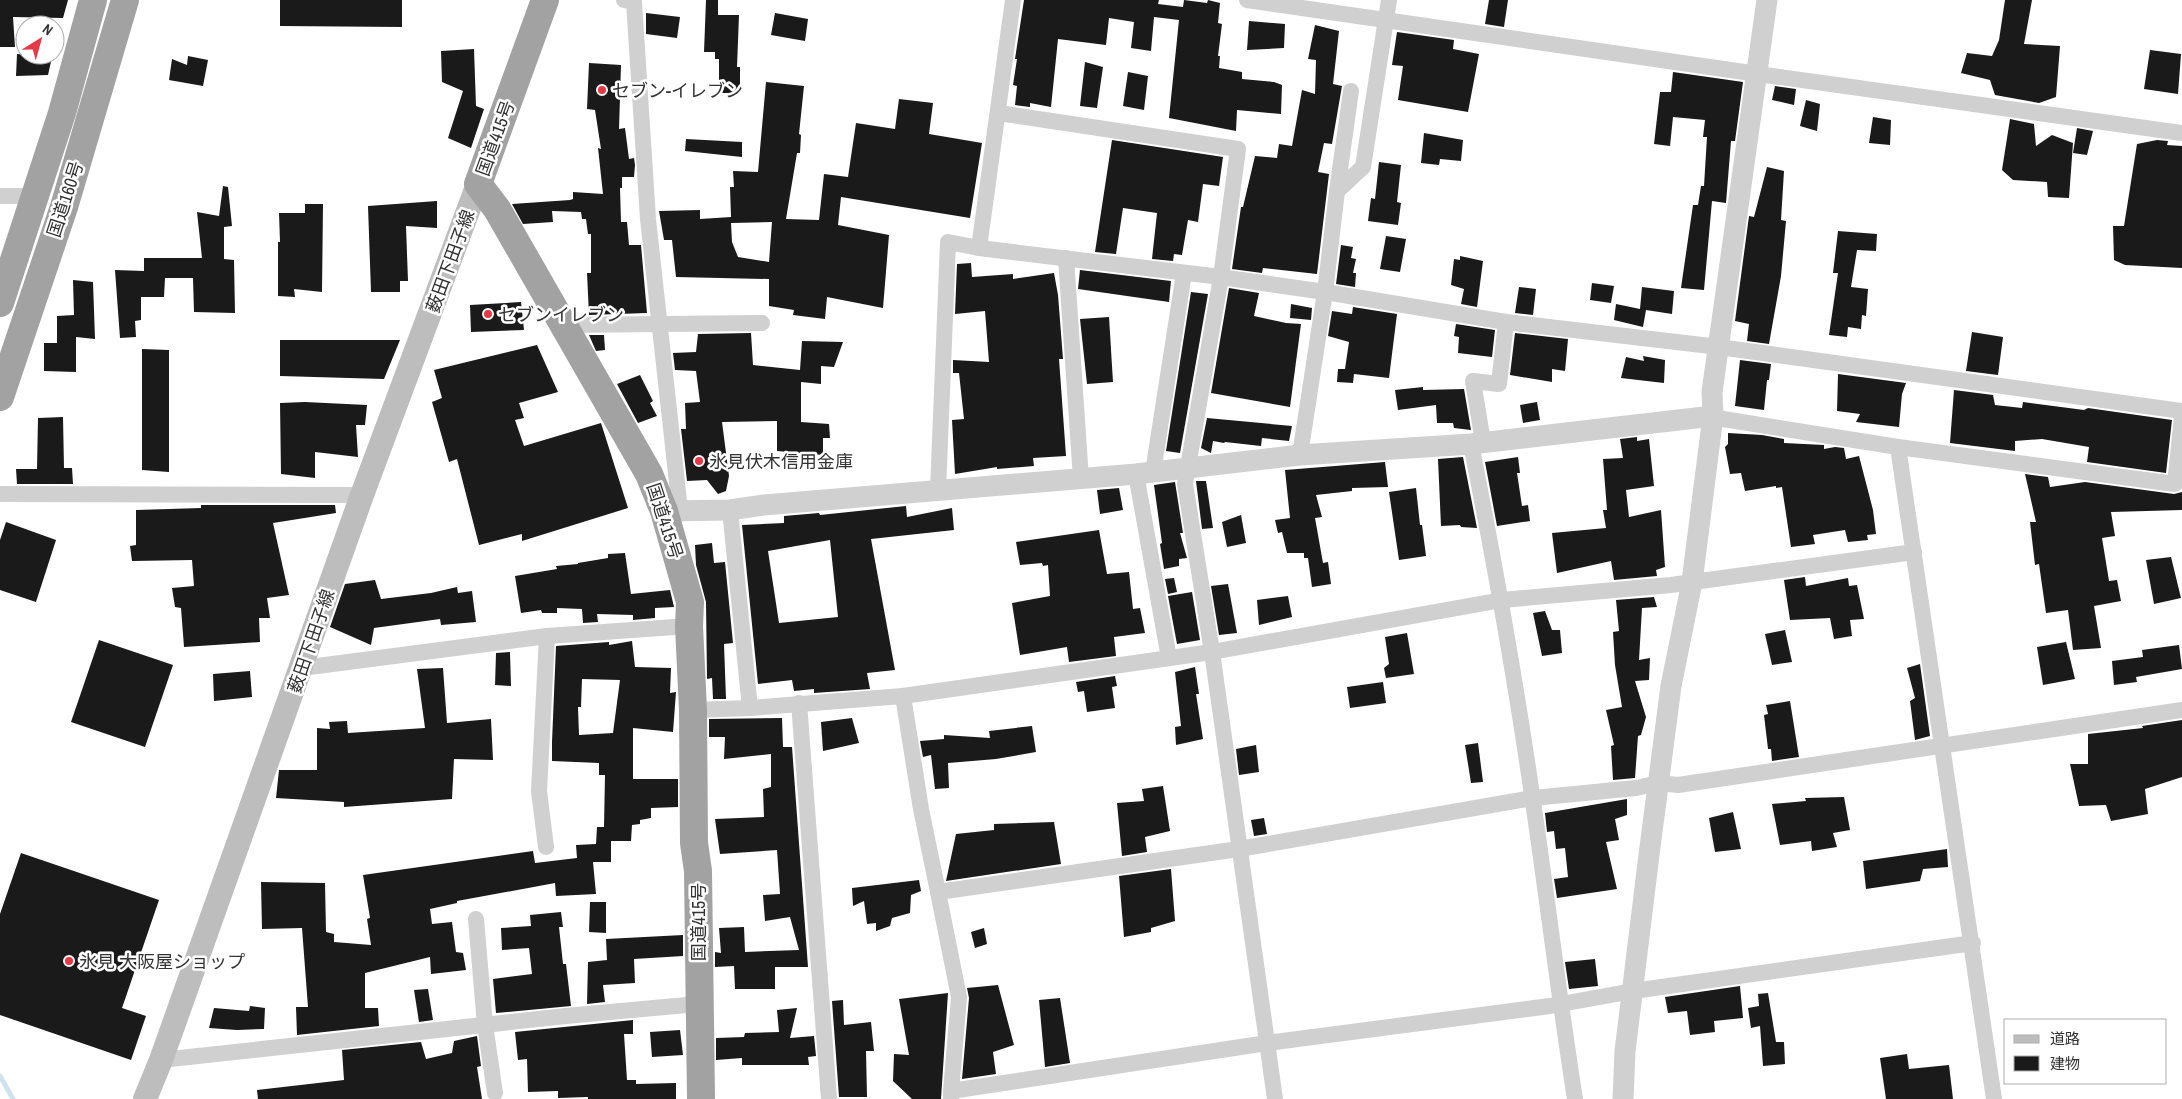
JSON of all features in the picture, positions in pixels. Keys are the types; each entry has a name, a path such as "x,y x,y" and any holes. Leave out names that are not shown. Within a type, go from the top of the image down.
{"highway":[{"name":"国道160号","path":"0,302 62,114 93,0"},
{"name":"国道160号","path":"0,397 64,206 125,0"},
{"name":"国道415号","path":"545,0 478,184 497,208 672,511 690,602 694,843 698,871 698,1004 701,1099"}],"main road":[{"name":"薮田下田子線","path":"145,1099 161,1060 302,668 362,495 478,184"}],"street":[{"path":"624,0 634,2 648,219 659,323 672,511 730,510 764,505 1144,473 1300,455 1477,443 1713,416 1898,447 2175,484 2182,416"},
{"path":"979,248 1013,0"},
{"path":"1247,0 2182,133"},
{"path":"1337,191 1363,167 1389,0"},
{"path":"1623,1099 1625,1051 1671,686 1692,582 1713,416 1712,392 1767,0"},
{"path":"1300,455 1325,292 1351,91"},
{"path":"999,113 1238,149 1221,277 1185,484 1212,652 1275,1099"},
{"path":"0,196 36,196"},
{"path":"938,491 948,242 979,248 1221,277 1506,322 1719,347 2182,411"},
{"path":"1066,258 1081,479"},
{"path":"1169,658 1144,473 1184,272"},
{"path":"1506,322 1499,384 1473,381 1477,443 1533,798 1560,1004 1575,1099"},
{"path":"564,325 762,323"},
{"path":"1898,447 1973,943 1994,1099"},
{"path":"0,494 362,495"},
{"path":"730,510 750,708"},
{"path":"693,710 750,708 903,696 1212,652 1502,600 1692,582 1914,552"},
{"path":"302,668 547,636 689,626"},
{"path":"546,847 539,791 547,636"},
{"path":"903,696 921,809 959,997 951,1095 1267,1043 1560,1004 1633,991 1973,943"},
{"path":"799,703 829,1099"},
{"path":"938,892 1239,849 1533,798 1636,788 1659,783 1678,785 2182,710"},
{"path":"476,919 485,1025 494,1093"},
{"path":"161,1060 698,1004"}],"building":[{"path":"0,0 68,0 64,15 15,15 13,17 15,47 0,47"},
{"path":"280,0 402,0 402,27 280,26"},
{"path":"706,0 718,0 718,15 739,15 737,67 740,67 740,93 719,93 719,59 715,59 715,52 704,52"},
{"path":"1024,0 1159,0 1158,4 1183,7 1184,0 1207,3 1208,0 1220,3 1218,23 1222,24 1218,56 1220,56 1219,68 1242,72 1242,79 1274,82 1282,85 1281,114 1237,110 1236,131 1169,118 1179,20 1154,17 1151,51 1131,48 1134,22 1109,18 1106,45 1058,39 1051,107 1030,103 1030,107 1015,105 1017,86 1013,85 1017,59 1015,59"},
{"path":"1489,0 1508,0 1504,27 1485,24"},
{"path":"2005,0 2032,0 2024,44 2060,46 2056,97 2039,103 1995,95 1990,80 1961,73 1967,53 1992,56 1999,40"},
{"path":"646,13 680,17 677,38 646,34"},
{"path":"775,13 808,19 805,41 771,35"},
{"path":"1249,21 1285,24 1284,48 1247,50"},
{"path":"1315,25 1339,31 1333,84 1342,86 1332,144 1324,143 1318,172 1329,174 1317,274 1263,268 1262,273 1232,269 1241,207 1243,207 1255,156 1277,158 1279,144 1292,146 1302,90 1315,94 1316,60 1308,59"},
{"path":"1397,32 1454,40 1453,49 1479,54 1468,112 1398,100 1403,66 1392,65"},
{"path":"474,49 476,106 484,109 471,148 448,138 463,91 442,82 441,51"},
{"path":"2150,50 2181,54 2178,94 2144,89"},
{"path":"188,56 208,60 203,86 169,80 172,59 187,65"},
{"path":"1085,62 1103,67 1097,108 1080,106"},
{"path":"589,63 621,65 619,129 625,128 629,159 634,158 635,165 634,177 622,177 622,188 620,188 621,222 627,222 629,245 641,245 647,313 589,315 587,273 591,273 591,234 588,234 586,219 582,219 581,212 552,211 553,222 523,224 512,204 570,200 573,199 573,192 603,194 598,148 601,149 595,110 587,109"},
{"path":"16,65 50,65 48,75 16,76"},
{"path":"1128,72 1148,76 1144,110 1123,106"},
{"path":"1673,72 1743,82 1735,141 1731,141 1726,203 1712,201 1704,290 1681,288 1693,205 1698,205 1701,186 1704,186 1707,137 1703,137 1705,120 1673,117 1670,146 1654,144 1660,92 1671,92"},
{"path":"766,82 804,86 799,134 801,135 800,153 797,153 786,219 819,220 824,174 848,177 856,123 895,129 899,99 933,103 929,134 982,143 970,218 841,197 838,225 889,235 883,308 827,297 825,319 793,315 794,310 769,306 769,279 676,277 672,240 664,240 659,211 700,210 700,219 731,217 730,187 734,187 733,171 758,172","holes":["772,222 769,262 738,257 732,242 731,223"]},
{"path":"1775,86 1796,89 1794,105 1772,100"},
{"path":"1806,100 1820,104 1817,131 1800,126"},
{"path":"1873,117 1891,120 1890,145 1869,143"},
{"path":"2010,119 2034,124 2036,146 2052,135 2073,143 2069,198 2048,197 2047,182 2013,180 2002,170"},
{"path":"2077,128 2093,131 2087,155 2073,153"},
{"path":"1424,133 1463,140 1461,161 1440,159 1439,165 1421,163"},
{"path":"686,139 742,142 742,157 685,151"},
{"path":"1112,140 1223,157 1219,186 1203,184 1198,222 1188,220 1182,255 1174,254 1173,261 1152,259 1157,213 1123,208 1116,254 1095,252"},
{"path":"2157,140 2168,141 2167,145 2182,146 2182,268 2125,265 2114,260 2113,226 2124,226 2137,144"},
{"path":"1379,162 1401,165 1397,202 1401,203 1398,225 1368,221 1371,198 1375,199"},
{"path":"1767,167 1784,171 1781,220 1786,221 1781,276 1769,344 1747,341 1749,324 1735,321 1749,216 1754,217"},
{"path":"223,186 228,187 232,226 224,227 224,259 234,260 235,313 194,312 193,278 165,278 164,297 141,297 141,320 135,321 136,337 120,338 115,270 144,271 144,258 202,258 197,212 219,216"},
{"path":"437,201 437,228 406,226 408,281 400,281 400,292 371,292 368,206"},
{"path":"305,204 323,204 322,292 294,289 295,297 278,296 279,213 305,213"},
{"path":"1838,231 1877,234 1876,251 1857,250 1851,287 1868,289 1866,316 1862,315 1861,329 1848,327 1847,337 1829,335 1838,273 1833,273"},
{"path":"1386,236 1406,239 1400,272 1380,269"},
{"path":"1341,245 1353,247 1351,258 1356,259 1353,273 1356,273 1355,287 1336,284"},
{"path":"1460,256 1483,261 1477,307 1461,304 1464,289 1451,285 1454,259 1460,260"},
{"path":"971,263 972,277 1013,274 1013,279 1054,273 1058,295 1063,359 1059,359 1066,456 1033,458 1034,466 997,469 997,467 955,474 952,420 964,419 959,373 953,373 953,360 989,362 985,311 955,314 957,264"},
{"path":"1080,270 1171,281 1169,302 1078,289"},
{"path":"73,280 93,282 95,339 76,337 76,372 44,371 44,343 57,343 57,316 74,315"},
{"path":"1592,283 1614,286 1611,303 1590,300"},
{"path":"1519,287 1536,289 1533,315 1515,313"},
{"path":"1642,287 1674,291 1672,314 1646,310 1643,327 1614,320 1616,304 1640,309"},
{"path":"1229,288 1259,293 1254,316 1286,323 1301,324 1290,407 1211,393"},
{"path":"1191,292 1208,294 1180,453 1166,451"},
{"path":"521,302 524,330 471,332 470,305"},
{"path":"1291,304 1312,308 1311,320 1290,318"},
{"path":"1353,307 1397,314 1389,378 1354,374 1353,383 1337,382 1338,369 1345,369 1349,342 1328,336 1332,311 1352,314"},
{"path":"1109,317 1113,382 1087,384 1080,319"},
{"path":"1456,324 1495,330 1492,357 1458,353 1459,337 1454,336"},
{"path":"1972,332 2003,337 1998,375 1966,371"},
{"path":"751,333 753,365 800,370 802,341 843,342 834,367 821,366 821,384 801,382 801,422 829,424 830,438 823,438 823,455 777,451 777,421 722,422 729,476 726,491 718,494 707,480 687,481 681,429 686,429 685,403 700,402 696,371 675,370 673,353 696,352 698,334"},
{"path":"1515,333 1568,339 1565,371 1552,369 1552,382 1510,375"},
{"path":"589,335 604,335 605,350 596,351"},
{"path":"280,340 400,340 384,379 280,376"},
{"path":"537,345 558,392 519,403 524,418 515,420 524,446 601,423 628,508 522,541 522,534 479,545 457,459 449,462 432,402 442,398 434,370"},
{"path":"142,349 169,350 169,472 142,470"},
{"path":"1643,356 1665,360 1664,383 1621,378 1626,357 1644,361"},
{"path":"1740,360 1771,364 1769,380 1767,380 1764,410 1735,406"},
{"path":"1838,374 1906,383 1902,394 1899,427 1856,422 1860,414 1837,411"},
{"path":"640,375 653,401 650,403 657,416 638,423 617,384"},
{"path":"1423,387 1423,390 1464,389 1471,430 1454,428 1453,423 1437,423 1436,405 1398,410 1395,390"},
{"path":"1954,390 1993,395 1995,405 2022,408 2023,402 2084,410 2088,408 2172,420 2166,473 2087,462 2089,447 2042,439 2015,441 2015,451 1950,443"},
{"path":"305,402 367,405 365,425 356,425 358,457 315,452 315,478 281,474 280,403"},
{"path":"1537,402 1540,420 1523,423 1520,405"},
{"path":"63,417 64,468 72,468 73,484 17,484 16,469 37,469 38,418"},
{"path":"1207,418 1292,426 1289,441 1262,438 1261,446 1213,441 1211,453 1201,448"},
{"path":"1728,433 1762,435 1784,439 1784,443 1824,445 1824,449 1844,448 1846,459 1859,456 1873,510 1876,534 1867,535 1868,540 1848,542 1845,530 1813,535 1815,544 1791,547 1782,487 1776,488 1776,486 1745,491 1741,473 1730,474 1725,447 1728,444"},
{"path":"1637,437 1637,441 1649,439 1654,486 1626,490 1629,517 1661,510 1665,567 1656,570 1657,576 1614,580 1611,561 1557,573 1552,533 1606,528 1603,510 1607,510 1603,459 1623,458 1620,439"},
{"path":"1463,457 1477,528 1461,527 1460,525 1441,526 1438,459"},
{"path":"1518,457 1520,473 1517,473 1522,506 1528,505 1530,521 1497,526 1485,462"},
{"path":"1385,462 1388,487 1352,488 1352,491 1316,495 1322,517 1315,518 1323,563 1328,562 1331,584 1312,587 1308,558 1304,558 1304,553 1287,553 1282,532 1278,533 1275,520 1290,518 1285,470"},
{"path":"2025,474 2048,477 2050,487 2085,482 2174,494 2182,492 2182,510 2111,512 2115,536 2102,538 2109,581 2117,580 2121,601 2094,606 2101,648 2073,650 2068,610 2046,613 2039,564 2035,565 2030,522 2036,522"},
{"path":"1196,481 1206,481 1213,528 1202,529"},
{"path":"1175,482 1183,533 1180,533 1187,558 1179,559 1179,566 1164,569 1154,485"},
{"path":"1119,488 1123,510 1100,514 1097,490"},
{"path":"1416,488 1426,556 1399,560 1389,492"},
{"path":"201,505 335,505 336,513 273,523 289,595 267,598 270,618 259,618 260,642 184,647 181,608 175,607 172,588 194,586 192,560 132,561 130,546 136,545 136,510 201,508"},
{"path":"906,506 907,517 952,508 954,530 871,539 895,670 867,673 870,689 814,693 814,689 794,691 792,680 758,684 742,525 784,523 784,516 819,513 820,515","holes":["830,540 838,617 779,623 768,551"]},
{"path":"1241,515 1246,543 1227,547 1222,522"},
{"path":"6,522 56,540 36,602 0,590 0,540"},
{"path":"1099,530 1107,574 1129,572 1133,609 1140,608 1145,633 1114,637 1116,656 1069,662 1067,647 1020,655 1012,603 1050,596 1048,565 1043,566 1042,563 1020,565 1016,542"},
{"path":"712,543 714,563 725,562 733,643 724,644 726,699 713,699 712,678 707,679 706,602 696,565 695,545"},
{"path":"625,553 631,594 670,590 674,607 655,608 655,618 633,620 633,615 597,614 598,622 583,623 582,609 557,608 557,613 542,613 541,610 521,613 515,576 557,569 556,566 608,558 608,554"},
{"path":"2171,557 2181,598 2154,604 2146,560"},
{"path":"1805,577 1806,586 1848,578 1849,586 1857,585 1864,619 1850,620 1852,636 1834,639 1830,618 1790,620 1784,580"},
{"path":"1174,578 1177,592 1168,594 1165,579"},
{"path":"375,580 381,599 431,593 457,587 458,593 472,591 476,622 441,625 440,619 374,628 371,645 330,627 345,584"},
{"path":"1228,584 1237,633 1219,635 1211,586"},
{"path":"1192,592 1200,640 1177,644 1168,596"},
{"path":"1288,596 1292,617 1259,625 1257,600"},
{"path":"1654,597 1657,607 1642,608 1639,660 1650,658 1649,680 1635,681 1646,717 1641,735 1638,736 1635,778 1613,780 1611,746 1614,745 1606,710 1622,707 1615,665 1613,632 1619,631 1616,600"},
{"path":"1545,611 1552,630 1560,630 1562,653 1542,656 1533,613"},
{"path":"1785,630 1792,662 1772,665 1765,634"},
{"path":"1407,633 1414,674 1386,678 1384,668 1389,664 1385,637"},
{"path":"99,640 173,665 145,747 71,722"},
{"path":"632,641 635,667 671,668 670,693 676,692 673,732 633,728 633,779 678,779 678,807 651,808 651,818 640,820 640,824 632,825 631,841 611,841 611,862 593,862 596,894 556,896 555,883 457,901 457,903 430,909 432,924 452,922 456,952 463,953 466,970 431,974 430,957 365,973 365,1008 378,1008 379,1026 297,1035 296,1007 308,1007 302,928 262,929 261,882 325,883 326,932 334,934 334,942 371,945 367,919 370,918 363,875 533,851 535,863 577,858 576,845 596,844 597,827 604,827 605,775 599,775 599,763 552,761 556,646 609,642 609,645","holes":["582,679 620,680 613,733 579,735 578,707 581,707"]},
{"path":"2066,642 2075,679 2043,685 2037,647"},
{"path":"2179,645 2182,669 2136,677 2137,682 2114,685 2112,661 2143,657 2142,650"},
{"path":"510,652 511,686 495,685 496,653"},
{"path":"1920,664 1930,736 1915,740 1910,701 1915,698 1907,668"},
{"path":"1195,667 1199,694 1196,694 1203,739 1176,745 1175,727 1181,726 1175,672"},
{"path":"443,668 447,723 491,719 493,760 454,759 452,799 344,807 344,802 276,798 279,770 317,770 317,728 330,729 329,722 347,721 348,733 425,728 417,669"},
{"path":"250,671 252,697 214,701 213,674"},
{"path":"1115,676 1117,686 1112,687 1115,708 1087,712 1084,691 1078,692 1076,682"},
{"path":"1383,682 1386,703 1350,708 1347,687"},
{"path":"1790,701 1799,757 1772,761 1771,749 1768,749 1764,715 1768,714 1766,705"},
{"path":"782,718 783,747 792,747 808,967 775,967 775,989 735,989 734,966 715,967 715,952 721,953 719,928 744,927 745,952 799,950 790,917 765,921 763,895 780,894 777,850 720,854 715,819 764,817 763,789 771,787 771,754 724,759 725,737 709,737 709,719"},
{"path":"852,718 859,743 823,751 821,722"},
{"path":"2182,720 2182,777 2145,789 2148,814 2111,821 2106,805 2079,806 2070,764 2088,764 2088,734 2143,728 2142,726"},
{"path":"1032,726 1036,752 996,759 948,763 949,788 935,789 931,755 923,757 920,741 944,739 944,735 990,738 989,731"},
{"path":"1478,743 1483,782 1471,783 1465,745"},
{"path":"1256,745 1259,772 1239,775 1236,749"},
{"path":"1163,786 1170,831 1145,837 1147,852 1122,856 1117,803 1144,801 1142,789"},
{"path":"1844,797 1850,830 1833,833 1837,847 1812,851 1811,841 1780,845 1772,804 1806,801 1805,798"},
{"path":"1627,799 1627,815 1615,819 1619,840 1606,842 1617,889 1557,898 1554,879 1568,877 1565,848 1556,849 1554,831 1547,832 1545,813"},
{"path":"1733,812 1741,849 1715,852 1709,818"},
{"path":"1264,818 1267,834 1254,836 1251,820"},
{"path":"1054,822 1061,864 946,881 956,834 994,830 994,824"},
{"path":"1947,849 1948,867 1923,869 1920,881 1866,889 1863,861"},
{"name":"氷見 大阪屋ショップ","path":"21,853 159,900 122,1008 146,1016 131,1060 0,1015 0,914"},
{"path":"1171,869 1175,921 1151,928 1151,932 1124,937 1119,876"},
{"path":"919,880 921,891 911,895 910,913 892,918 890,926 876,931 876,923 867,924 864,901 853,906 852,888"},
{"path":"590,902 606,902 606,933 589,932"},
{"path":"561,912 563,927 559,927 563,964 566,964 571,1006 496,1013 493,979 532,974 529,948 502,950 501,928 531,926 530,915"},
{"path":"984,928 987,944 975,948 971,932"},
{"path":"683,935 683,956 634,959 635,983 603,985 605,1002 587,1004 588,962 607,960 606,939"},
{"path":"1595,959 1598,986 1569,989 1565,962"},
{"path":"998,985 1014,1045 993,1052 996,1074 962,1079 969,998 967,988"},
{"path":"1740,986 1743,1018 1714,1021 1715,1032 1690,1035 1687,1011 1668,1013 1665,997"},
{"path":"428,989 433,1020 419,1022 414,990"},
{"path":"948,993 941,1099 912,1099 893,1081 894,1054 909,1055 899,999"},
{"path":"1768,993 1776,1042 1784,1042 1785,1064 1763,1066 1760,1026 1751,1028 1748,1008 1759,1006 1758,994"},
{"path":"1060,998 1070,1063 1045,1067 1039,1000"},
{"path":"843,1000 844,1025 871,1022 874,1051 866,1051 867,1097 839,1097 832,1001"},
{"path":"250,1006 265,1008 264,1029 209,1028 214,1008 249,1011"},
{"path":"797,1008 790,1038 814,1036 816,1056 808,1057 809,1065 742,1065 742,1058 716,1060 716,1038 744,1037 745,1033 779,1032 777,1010"},
{"path":"633,1020 633,1034 624,1034 627,1080 636,1080 636,1084 676,1083 676,1099 558,1098 558,1091 528,1092 527,1059 518,1060 515,1032"},
{"path":"680,1030 683,1055 652,1057 650,1032"},
{"path":"477,1036 481,1066 477,1067 482,1099 258,1099 257,1090 344,1080 342,1050 421,1042 426,1059 452,1053 454,1041"},
{"path":"1907,1054 1909,1069 1949,1065 1953,1099 1886,1099 1880,1058"}],"waterway":[{"path":"0,1076 13,1099"}],"place":[{"name":"セブン-イレブン","path":"602,90"},
{"name":"セブンイレブン","path":"488,314"},
{"name":"氷見伏木信用金庫","path":"699,461"},
{"name":"氷見 大阪屋ショップ","path":"69,961"}]}
